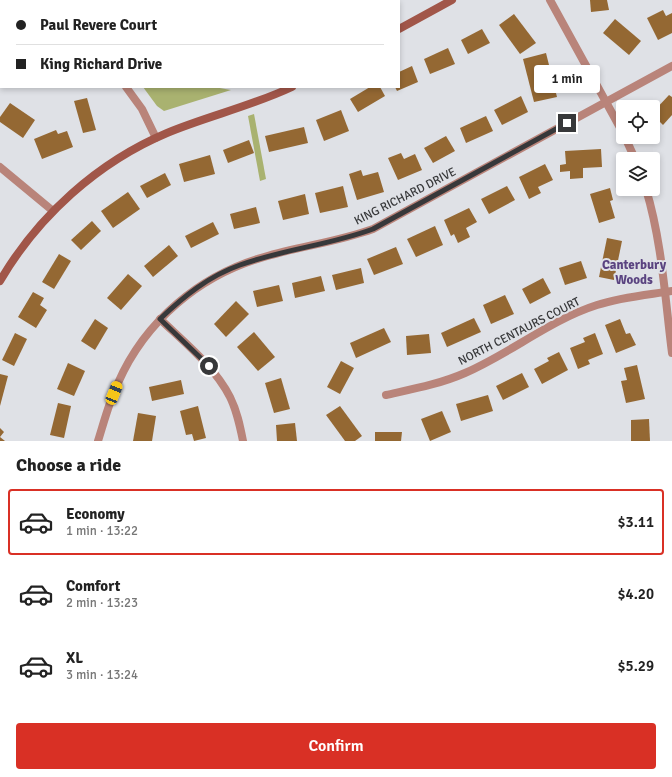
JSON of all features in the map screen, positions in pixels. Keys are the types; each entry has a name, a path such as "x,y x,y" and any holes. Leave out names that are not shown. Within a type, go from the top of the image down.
{"main road":[{"path":"400,28 452,0"},
{"path":"0,281 23,246 53,211 102,169 156,138 208,118 246,106 290,88"}],"street":[{"path":"550,0 616,120"},
{"name":"KING RICHARD DRIVE","path":"98,441 118,382 133,354 160,319 195,288 218,274 265,256 327,243 373,229 672,66"},
{"path":"127,88 142,109 156,138"},
{"path":"0,167 53,211"},
{"path":"648,196 652,208 668,292 672,353"},
{"name":"NORTH CENTAURS COURT","path":"386,395 435,384 465,373 572,315 596,305 620,298 668,292"},
{"path":"160,319 209,366 221,381 238,416 243,441"}],"green space":[{"path":"144,88 220,88 231,90 164,111 157,106"},
{"path":"254,114 266,179 260,181 248,116"}],"building":[{"path":"590,0 607,0 609,10 591,12"},
{"path":"663,10 666,16 672,13 672,33 658,40 647,18"},
{"path":"514,14 536,43 520,54 499,25"},
{"path":"615,19 641,41 629,55 603,33"},
{"path":"482,29 490,43 468,54 461,40"},
{"path":"448,48 455,64 430,74 424,59"},
{"path":"546,53 557,97 534,102 523,59"},
{"path":"412,66 418,82 397,91 396,88 400,88 400,72"},
{"path":"368,88 381,88 385,96 358,112 350,99"},
{"path":"669,95 672,97 672,115 663,125 660,122 660,105"},
{"path":"521,96 528,112 502,125 494,110"},
{"path":"87,98 96,130 83,133 74,101"},
{"path":"10,103 35,120 23,138 0,122 0,117"},
{"path":"341,110 349,131 324,141 316,120"},
{"path":"486,116 493,131 466,143 460,128"},
{"path":"304,127 308,143 269,152 265,136"},
{"path":"56,130 58,134 67,131 73,147 42,159 34,139"},
{"path":"446,136 455,151 433,163 424,148"},
{"path":"249,140 254,153 228,163 223,150"},
{"path":"601,149 602,167 583,168 583,178 570,179 570,171 560,172 560,165 566,164 565,151"},
{"path":"401,153 404,159 415,154 422,170 398,180 388,158"},
{"path":"210,155 215,174 184,182 179,164"},
{"path":"545,164 553,180 538,187 541,193 529,199 519,177"},
{"path":"361,170 363,176 378,172 384,192 357,200 349,174"},
{"path":"165,173 171,185 147,198 140,186"},
{"path":"343,186 348,207 320,213 315,193"},
{"path":"507,186 515,200 489,214 481,199"},
{"path":"610,188 613,200 610,201 615,218 599,223 590,194"},
{"path":"128,192 140,209 113,228 101,211"},
{"path":"305,194 309,214 283,220 278,201"},
{"path":"256,207 260,223 234,229 230,214"},
{"path":"469,208 477,222 466,228 470,237 458,243 454,234 451,236 444,220"},
{"path":"92,221 101,231 81,250 71,240"},
{"path":"213,222 219,234 191,248 185,236"},
{"path":"435,226 443,245 416,257 407,239"},
{"path":"607,238 622,241 614,280 599,277"},
{"path":"169,245 178,256 153,277 144,266"},
{"path":"396,247 403,264 374,275 367,259"},
{"path":"59,254 71,261 54,289 42,282"},
{"path":"581,261 587,278 565,285 559,268"},
{"path":"361,268 364,283 336,290 332,275"},
{"path":"128,274 142,286 121,310 107,298"},
{"path":"321,276 325,291 295,298 292,283"},
{"path":"543,278 551,293 530,304 522,289"},
{"path":"279,285 283,301 257,307 253,291"},
{"path":"33,292 44,298 40,305 47,310 36,328 18,317"},
{"path":"505,295 514,314 491,324 483,305"},
{"path":"236,301 249,314 226,337 214,324"},
{"path":"474,318 481,332 447,347 441,333"},
{"path":"95,319 108,328 95,350 81,341"},
{"path":"620,319 626,334 630,333 636,345 616,353 605,325"},
{"path":"384,328 391,342 356,358 350,343"},
{"path":"254,332 275,357 258,371 237,347"},
{"path":"15,333 27,339 14,366 2,360"},
{"path":"595,333 603,354 588,360 590,364 578,369 570,348 585,342 583,338"},
{"path":"429,334 431,353 407,355 406,336"},
{"path":"559,352 568,370 542,384 534,369 549,361 547,358"},
{"path":"341,361 354,368 340,394 327,387"},
{"path":"68,363 85,371 74,396 57,389"},
{"path":"637,365 645,399 626,403 621,381 627,380 624,368"},
{"path":"522,373 529,387 503,400 496,386"},
{"path":"0,374 8,376 0,406"},
{"path":"281,378 290,409 274,413 265,383"},
{"path":"181,380 184,394 152,401 149,387"},
{"path":"488,395 493,411 461,421 456,404"},
{"path":"58,403 71,406 64,438 50,435"},
{"path":"198,406 206,438 194,441 192,434 186,435 180,411"},
{"path":"340,406 362,436 355,441 345,441 326,415"},
{"path":"442,411 451,432 430,441 421,419"},
{"path":"138,413 156,416 152,441 133,441"},
{"path":"649,419 650,441 631,441 631,420"},
{"path":"295,423 297,441 277,441 276,425"},
{"path":"0,428 4,432 0,437"},
{"path":"375,432 402,432 401,441 375,441"}],"district":[{"name":"Canterbury Woods","path":"634,272"}],"route":[{"path":"209,366 160,319 195,288 218,274 265,256 327,243 351,237 373,229 567,123"}]}
